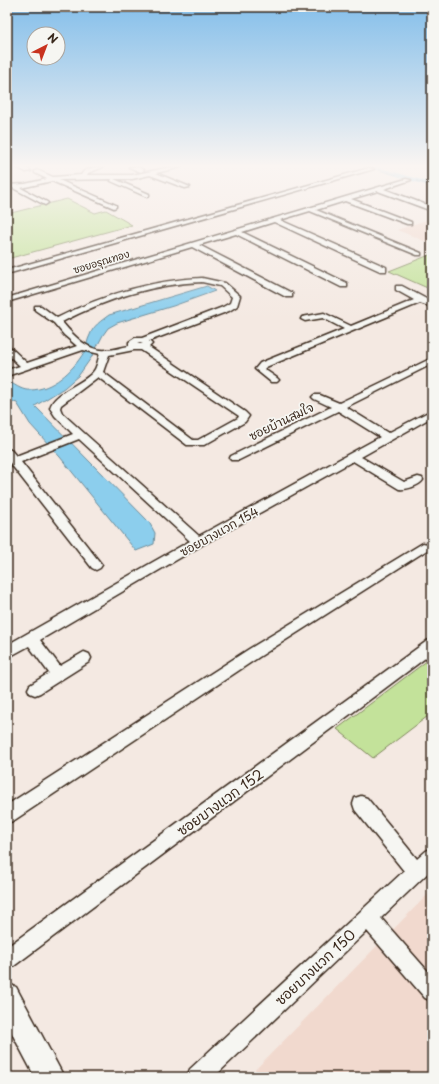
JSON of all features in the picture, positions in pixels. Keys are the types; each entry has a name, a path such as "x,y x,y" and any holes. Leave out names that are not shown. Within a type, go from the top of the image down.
{"main road":[{"path":"7,996 50,1077"}],"street":[{"path":"7,272 199,218"},
{"name":"ซอยอรุณทอง","path":"7,300 282,218"},
{"path":"330,218 420,254"},
{"path":"395,218 409,223"},
{"path":"275,220 383,269"},
{"path":"236,232 344,285"},
{"path":"192,244 289,295"},
{"path":"38,308 57,321 67,333 84,347 101,352 141,345 155,335 226,309 234,304 236,296 230,289 214,281 195,279 181,280 116,297 79,310 57,321"},
{"path":"399,288 420,300 432,304"},
{"path":"274,380 259,369 263,365 420,300"},
{"path":"305,319 324,315 351,329"},
{"path":"98,373 191,443 200,443 242,420 244,416 242,414 141,345"},
{"path":"7,373 84,347"},
{"path":"7,349 26,367"},
{"path":"101,352 98,373 56,404 55,408 58,414 75,437 198,542"},
{"name":"ซอยบ้านสมใจ","path":"235,458 432,361"},
{"name":"ซอยบ้านสมใจ","path":"317,397 338,407 388,438"},
{"name":"ซอยบางแวก 154","path":"7,652 198,542 432,413"},
{"path":"75,437 47,448 10,457 96,565"},
{"path":"354,457 403,486 418,480"},
{"path":"7,815 254,653 423,547"},
{"path":"30,638 58,674"},
{"name":"ซอยบางแวก 152","path":"7,959 432,645"},
{"path":"35,689 84,658"},
{"path":"361,804 416,872"},
{"name":"ซอยบางแวก 150","path":"198,1077 432,857"},
{"path":"367,917 432,992"}],"shaded area":[{"path":"432,218 432,244 397,230"},
{"path":"432,890 432,1077 248,1077"}],"green space":[{"path":"7,218 119,218 132,225 7,259"},
{"path":"432,254 432,290 389,271"},
{"path":"432,657 432,713 373,758 337,729"}],"water":[{"path":"207,286 215,291 173,306 117,323 108,328 91,358 79,375 64,388 35,406 149,522 155,533 154,544 136,551 60,457 30,424 17,403 7,400 7,383 10,382 25,390 46,387 61,378 74,366 84,352 93,329 109,315"}]}
